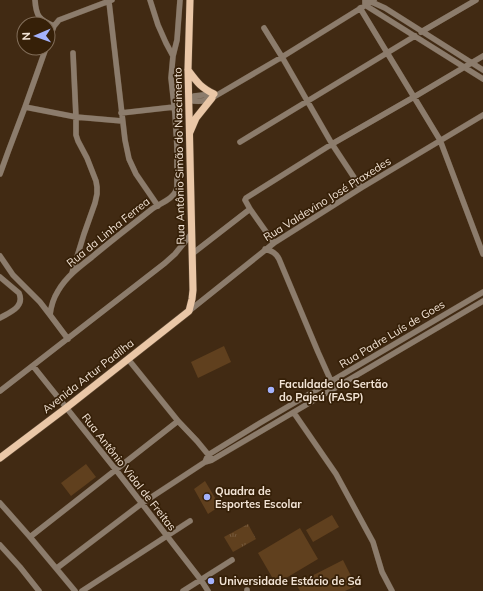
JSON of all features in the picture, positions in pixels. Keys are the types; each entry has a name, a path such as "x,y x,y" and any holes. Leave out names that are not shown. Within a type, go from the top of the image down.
{"main road":[{"name":"Rua Antônio Simão do Nascimento","path":"189,311 192,299 192,233 188,100 190,0"},
{"path":"188,69 199,85 215,95 196,118 189,134"},
{"name":"Avenida Artur Padilha","path":"0,458 189,311"}],"street":[{"path":"35,0 39,16"},
{"path":"150,0 158,25 173,56"},
{"name":"Rua da Linha Ferrea","path":"50,314 52,304 58,290 72,273 120,233 176,193 177,147 171,78 173,56 178,40 180,0"},
{"path":"422,32 476,0"},
{"path":"56,24 60,20 110,1 121,113 129,159 136,174 158,206"},
{"path":"367,3 415,36 483,79"},
{"path":"367,3 386,53 440,140 483,254"},
{"path":"188,100 194,102 205,101 282,57 367,3 382,7 483,70"},
{"path":"264,28 308,100 332,144 361,188"},
{"path":"240,142 415,36"},
{"path":"72,273 97,194 96,181 88,158 76,138 73,53"},
{"path":"0,172 43,56"},
{"path":"274,243 250,209 245,200 246,198 332,144 483,56"},
{"path":"25,107 76,117 122,121"},
{"path":"121,113 174,108"},
{"name":"Rua Valdevino José Praxedes","path":"189,311 274,243 361,188 483,115"},
{"path":"0,152 8,152"},
{"path":"192,254 250,209"},
{"path":"0,391 165,263 175,254 192,233"},
{"path":"265,249 273,252 279,259 335,388"},
{"path":"0,256 13,275 40,302 68,339"},
{"path":"0,277 18,293 21,301 17,308 0,318"},
{"name":"Rua Padre Luís de Goes","path":"210,458 260,423 483,292"},
{"name":"Rua Padre Luís de Goes","path":"210,458 294,413 483,301"},
{"path":"57,568 142,504 210,458 128,359"},
{"name":"Rua Antônio Vidal de Freitas","path":"33,366 116,470 208,591"},
{"path":"294,413 336,474 373,542 382,572 392,591"},
{"path":"30,537 178,421"},
{"path":"0,503 57,568 75,591"},
{"path":"82,591 190,521"},
{"path":"0,545 39,591"},
{"path":"183,591 232,560"}],"green space":[{"path":"224,346 231,362 198,378 191,362"},
{"path":"86,464 96,477 71,496 61,483"},
{"name":"Quadra de Esportes Escolar","path":"205,481 220,506 208,514 194,489"},
{"path":"332,515 339,527 313,542 306,530"},
{"path":"248,524 256,539 233,552 224,537"},
{"path":"300,528 318,559 276,584 258,553"},
{"path":"343,560 356,586 345,591 300,591 296,584"}],"place":[{"name":"Faculdade do Sertão do Pajeú (FASP)","path":"271,390"},
{"name":"Quadra de Esportes Escolar","path":"207,497"},
{"name":"Universidade Estácio de Sá","path":"211,581"}]}
